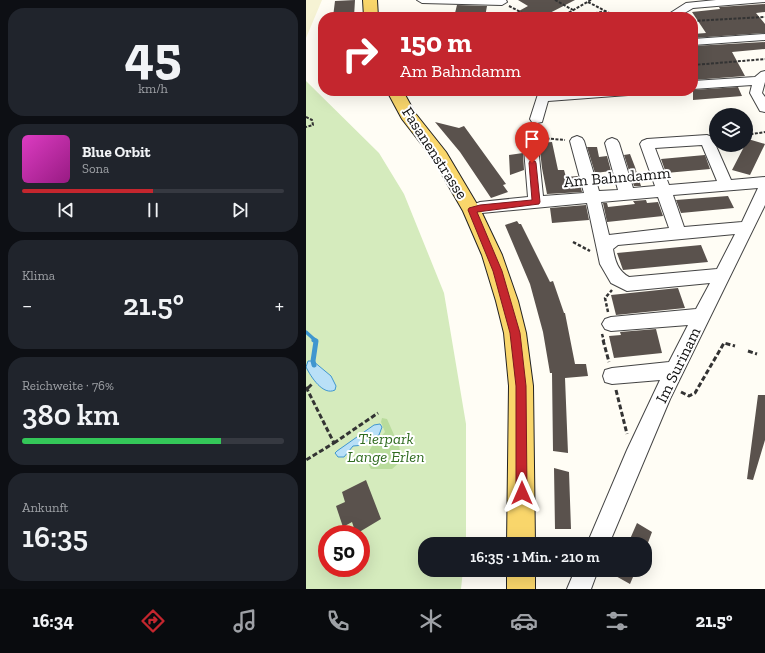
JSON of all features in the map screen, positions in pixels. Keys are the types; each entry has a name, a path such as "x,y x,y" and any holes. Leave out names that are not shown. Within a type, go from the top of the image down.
{"main road":[{"path":"370,0 371,12"},
{"name":"Fasanenstrasse","path":"398,96 408,114 440,156 472,210 498,271 515,333 521,386 521,537"},
{"path":"521,577 521,589"}],"street":[{"path":"422,0 502,2"},
{"path":"679,12 690,6 762,0"},
{"path":"698,42 765,37"},
{"path":"698,84 762,78 756,93 765,108"},
{"path":"536,202 530,137 536,124 544,96"},
{"path":"678,232 647,144 707,140 726,186"},
{"path":"578,141 608,264 617,278 627,284 723,275"},
{"path":"612,143 627,194"},
{"name":"Am Bahndamm","path":"472,210 536,202 765,182"},
{"name":"Im Surinam","path":"601,537 633,460 674,370 748,227 765,189"},
{"path":"605,247 612,240 678,232 748,227"},
{"path":"611,324 702,316"},
{"path":"612,376 674,370"},
{"path":"579,589 584,577"}],"path":[{"path":"555,0 573,10"},
{"path":"570,12 592,0"},
{"path":"588,2 606,11"},
{"path":"601,12 606,11"},
{"path":"698,21 765,17"},
{"path":"698,65 765,59"},
{"path":"306,117 312,120 313,125 306,127"},
{"path":"753,133 765,132"},
{"path":"686,395 692,395 698,390 724,343 735,346"},
{"path":"748,351 757,354"},
{"path":"313,383 307,388 334,443"},
{"path":"306,460 378,413"}],"shaded area":[{"path":"306,0 322,0 306,38"}],"green space":[{"name":"Tierpark Lange Erlen","path":"306,81 318,93 318,96 321,96 379,153 404,194 444,293 466,424 466,537 418,537 418,577 462,577 461,589 306,589"},
{"path":"382,418 387,419 399,446 402,460 392,469 371,469 368,463 368,453 385,432 381,422"}],"water":[{"path":"308,361 313,361 331,376 336,386 335,390 326,390 318,384 306,367"},
{"path":"380,424 382,427 379,435 368,440 365,445 353,446 344,457 338,457 335,453 374,425"}],"building":[{"path":"355,0 354,12 334,12 335,1"},
{"path":"518,0 575,0 552,12 517,12 528,6"},
{"path":"765,4 765,12 756,13 765,24 765,33 698,38 698,34 706,33 698,21 698,12 692,12 720,9 719,7"},
{"path":"457,5 487,6 486,12 455,12"},
{"path":"765,42 765,49 732,52 745,76 698,80 698,46"},
{"path":"738,87 742,96 693,100 693,96 698,96 698,90"},
{"path":"435,122 459,128 464,126 506,184 503,185 508,192 491,198 460,152"},
{"path":"753,140 765,144 750,175 732,170 741,152 753,152"},
{"path":"552,142 558,170 564,170 566,177 578,176 582,192 547,194 539,143"},
{"path":"587,147 597,147 599,157 607,156 611,171 595,173"},
{"path":"523,153 524,170 510,175 509,155"},
{"path":"630,154 641,186 634,186 624,155"},
{"path":"705,155 710,169 666,173 661,159"},
{"path":"728,196 734,208 681,213 676,200"},
{"path":"646,200 647,203 658,202 663,216 607,222 603,203 607,203 608,207 635,204 633,201"},
{"path":"586,205 589,220 552,223 550,208"},
{"path":"517,221 521,224 550,282 553,281 565,313 575,364 586,364 588,376 565,378 568,453 553,451 552,373 550,373 543,332 530,284 505,225"},
{"path":"701,245 708,262 623,270 617,253"},
{"path":"678,288 685,308 616,315 611,295"},
{"path":"656,329 662,353 614,358 609,336 621,335 620,332"},
{"path":"758,395 765,395 765,440 753,480 747,479"},
{"path":"554,468 569,472 571,529 555,529"},
{"path":"366,480 381,519 370,526 353,525 352,522 347,525 342,525 336,506 345,502 342,492"},
{"path":"637,523 652,532 650,537 631,537"},
{"path":"618,577 633,577 630,584"}],"waterway":[{"path":"306,332 316,341"},
{"path":"314,365 313,361 316,341"}],"route":[{"path":"522,493 521,386 515,333 498,271 472,210 536,202 532,163"}]}
